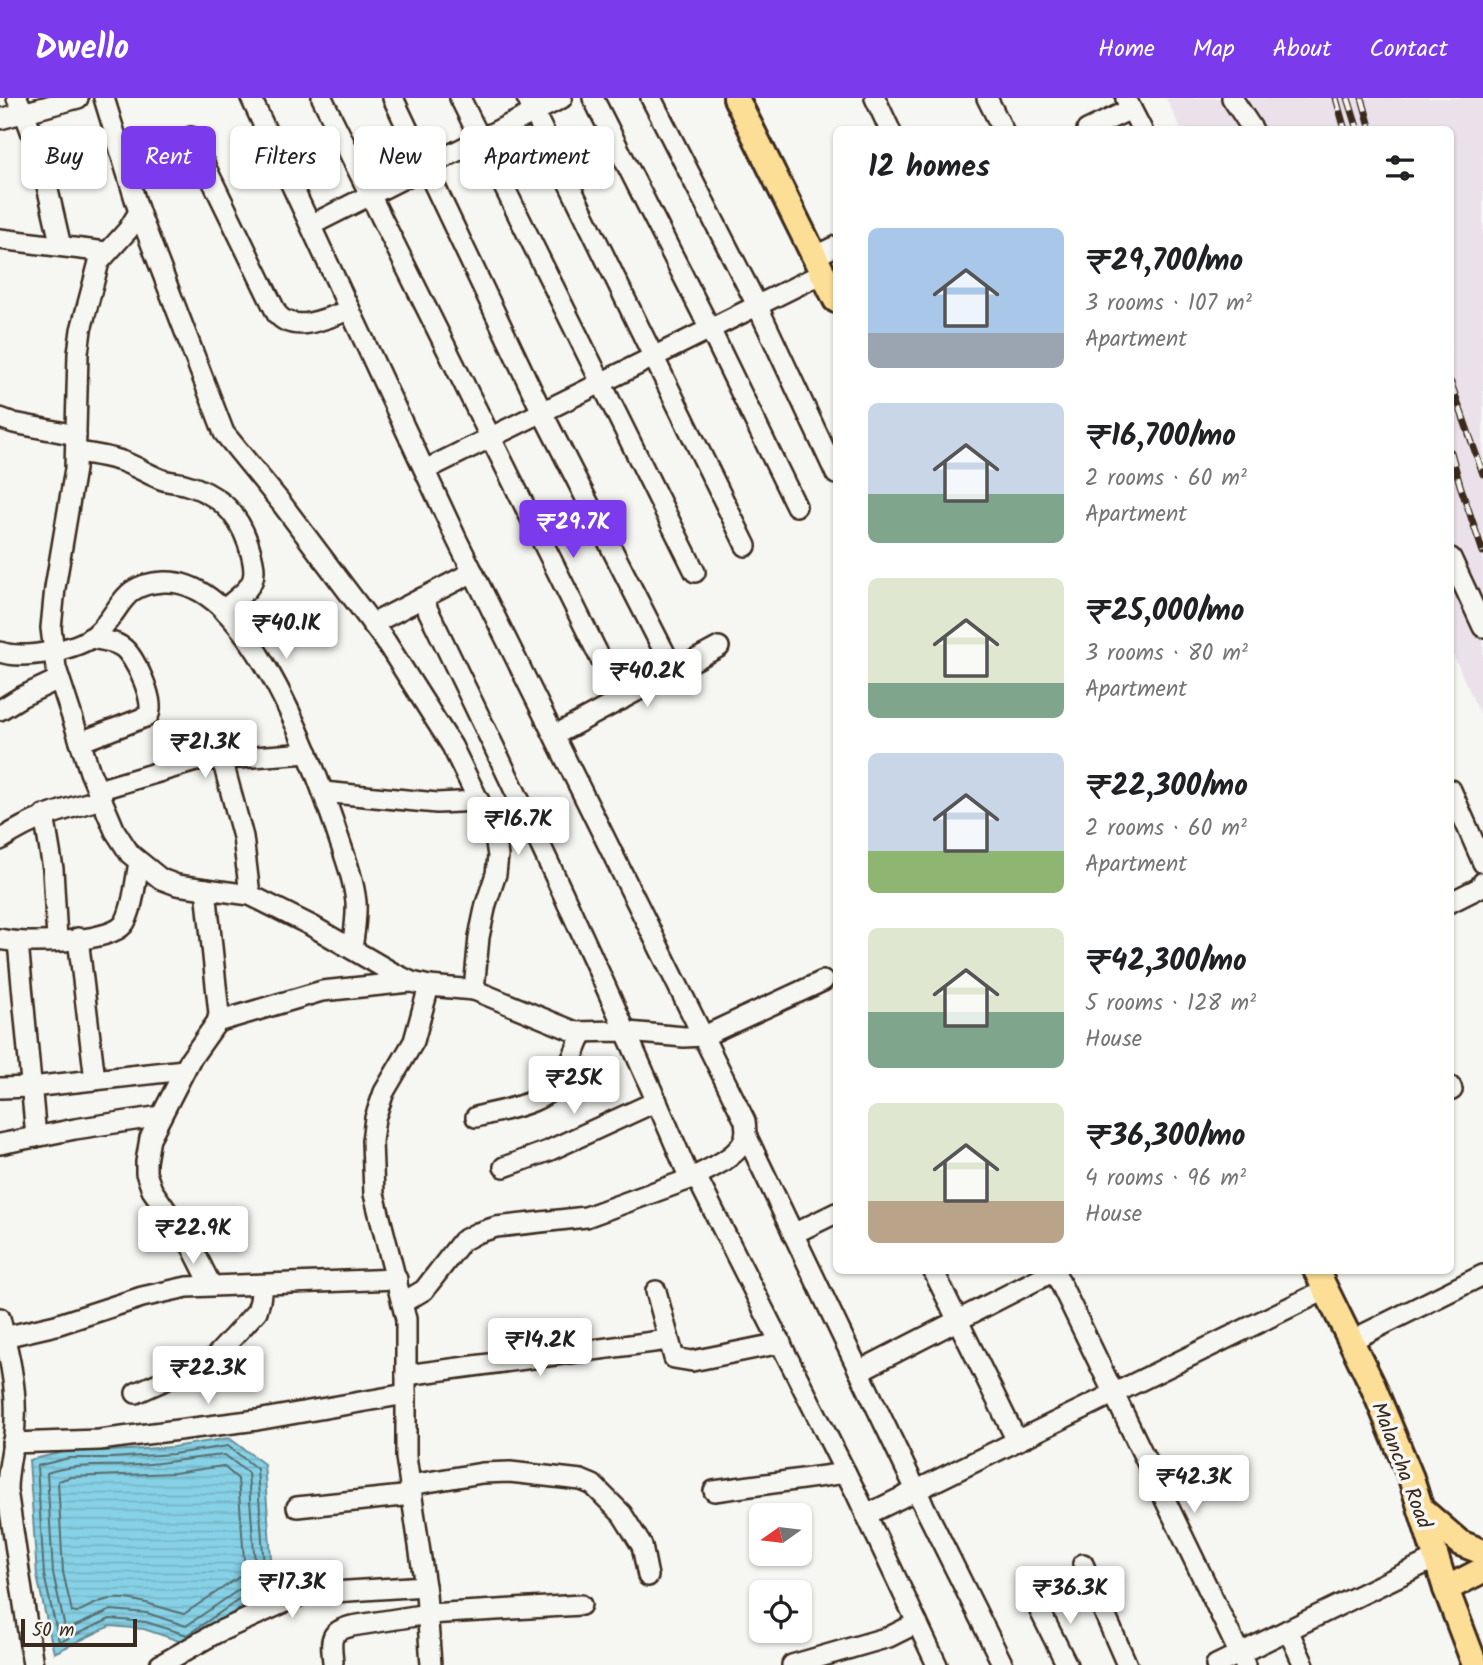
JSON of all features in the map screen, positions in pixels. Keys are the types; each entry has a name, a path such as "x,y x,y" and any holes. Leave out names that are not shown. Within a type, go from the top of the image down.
{"main road":[{"path":"736,98 825,258 833,289"},
{"name":"Malancha Road","path":"1321,1280 1372,1384 1411,1478 1446,1589 1475,1665"},
{"path":"1420,1507 1482,1567 1446,1589"}],"street":[{"path":"0,120 21,105 78,98"},
{"path":"104,98 139,212 224,433 282,504 372,624 452,746 493,833 498,856 496,874 479,937 474,990"},
{"path":"251,98 473,572 704,1036 745,1121 746,1135 793,1234 1003,1665"},
{"path":"322,98 621,700"},
{"path":"393,98 407,126"},
{"path":"460,98 474,126"},
{"path":"499,126 530,105 562,98"},
{"path":"593,98 796,506"},
{"path":"651,98 757,306 833,468"},
{"path":"875,98 888,126"},
{"path":"987,98 1001,126"},
{"path":"1232,98 1250,126"},
{"path":"1093,126 1128,103 1140,126"},
{"path":"21,105 61,246"},
{"path":"530,105 746,546"},
{"path":"216,188 277,314 283,321 293,325 305,324 350,310"},
{"path":"310,225 381,189"},
{"path":"438,189 542,412 674,671"},
{"path":"505,189 695,572"},
{"path":"139,212 128,230 99,262 81,330 78,353 75,469 51,628 59,679 80,742 116,831 130,854 161,879 177,885 250,895 421,984"},
{"path":"0,239 106,252"},
{"path":"425,470 757,306 825,258"},
{"path":"0,418 76,443 125,462 160,480 200,489 213,495 229,509 244,532 254,561 255,574 246,591 223,610"},
{"path":"1454,564 1483,627"},
{"path":"372,624 473,572"},
{"path":"0,652 22,654 53,651 90,638 102,628 128,593 153,583 179,583 193,588 223,610 261,659 289,709 309,753 348,866 356,900 352,949"},
{"path":"422,598 524,807 628,1032 690,1180"},
{"path":"80,742 148,716 152,712 152,703 127,650 120,645 90,638"},
{"path":"555,735 719,646"},
{"path":"0,710 59,679"},
{"path":"0,840 24,824 196,761 309,753"},
{"path":"222,759 243,837 250,895"},
{"path":"323,792 437,803 479,801"},
{"path":"1454,797 1483,863"},
{"path":"44,816 53,869 57,940"},
{"path":"36,1137 9,940 78,939 103,935 122,925 132,897 139,862"},
{"path":"1454,899 1479,888 1483,882"},
{"path":"206,889 219,1003 216,1022 184,1070 150,1138 146,1173 159,1201 192,1247 211,1285"},
{"path":"78,939 94,1080"},
{"path":"216,1022 322,991 421,984 474,990 561,1026 583,1032 704,1036 823,981"},
{"path":"421,984 414,1041 384,1092 372,1141 374,1194 397,1279 407,1345 406,1457 425,1586 432,1665"},
{"path":"476,1117 530,1101 551,1091 562,1078 583,1032"},
{"path":"0,1088 184,1070"},
{"path":"504,1167 548,1151 657,1101"},
{"path":"0,1144 161,1116"},
{"path":"402,1303 425,1290 462,1241 477,1233 496,1227 586,1217 690,1180 730,1155 742,1145 746,1135"},
{"path":"690,1180 699,1182 705,1190 846,1473 937,1665"},
{"path":"793,1234 833,1214"},
{"path":"935,1274 1017,1441"},
{"path":"859,1371 1049,1274"},
{"path":"1056,1274 1242,1659"},
{"path":"1350,1340 1483,1275"},
{"path":"33,1665 6,1490 15,1405 2,1331 57,1325 142,1297 187,1287 397,1279"},
{"path":"866,1515 1112,1394 1321,1280"},
{"path":"136,1393 214,1358 257,1311 262,1285"},
{"path":"656,1291 674,1358 692,1360 781,1343"},
{"path":"12,1443 99,1440 257,1420 406,1384 668,1340"},
{"path":"297,1507 411,1490 482,1473 510,1472 581,1480 593,1486 622,1514 642,1546 649,1576"},
{"path":"714,1491 846,1473"},
{"path":"1216,1665 1242,1659 1287,1630 1436,1558"},
{"path":"1083,1564 1127,1665"},
{"path":"160,1665 216,1633 303,1594 425,1586"},
{"path":"333,1662 333,1634 342,1628 428,1614 581,1605"},
{"path":"1037,1605 1067,1665"},
{"path":"792,1665 882,1639 917,1623"},
{"path":"1287,1630 1304,1665"}],"shaded area":[{"path":"1166,98 1483,98 1483,721 1454,657 1454,126 1180,126"}],"water":[{"path":"229,1438 264,1464 273,1585 188,1644 144,1629 110,1626 54,1653 37,1576 29,1460 68,1451 173,1447"}],"railway":[{"path":"1336,98 1344,126"},
{"path":"1348,98 1357,126"},
{"path":"1362,98 1370,126"},
{"path":"1454,392 1483,474"},
{"path":"1454,463 1483,552"}]}
